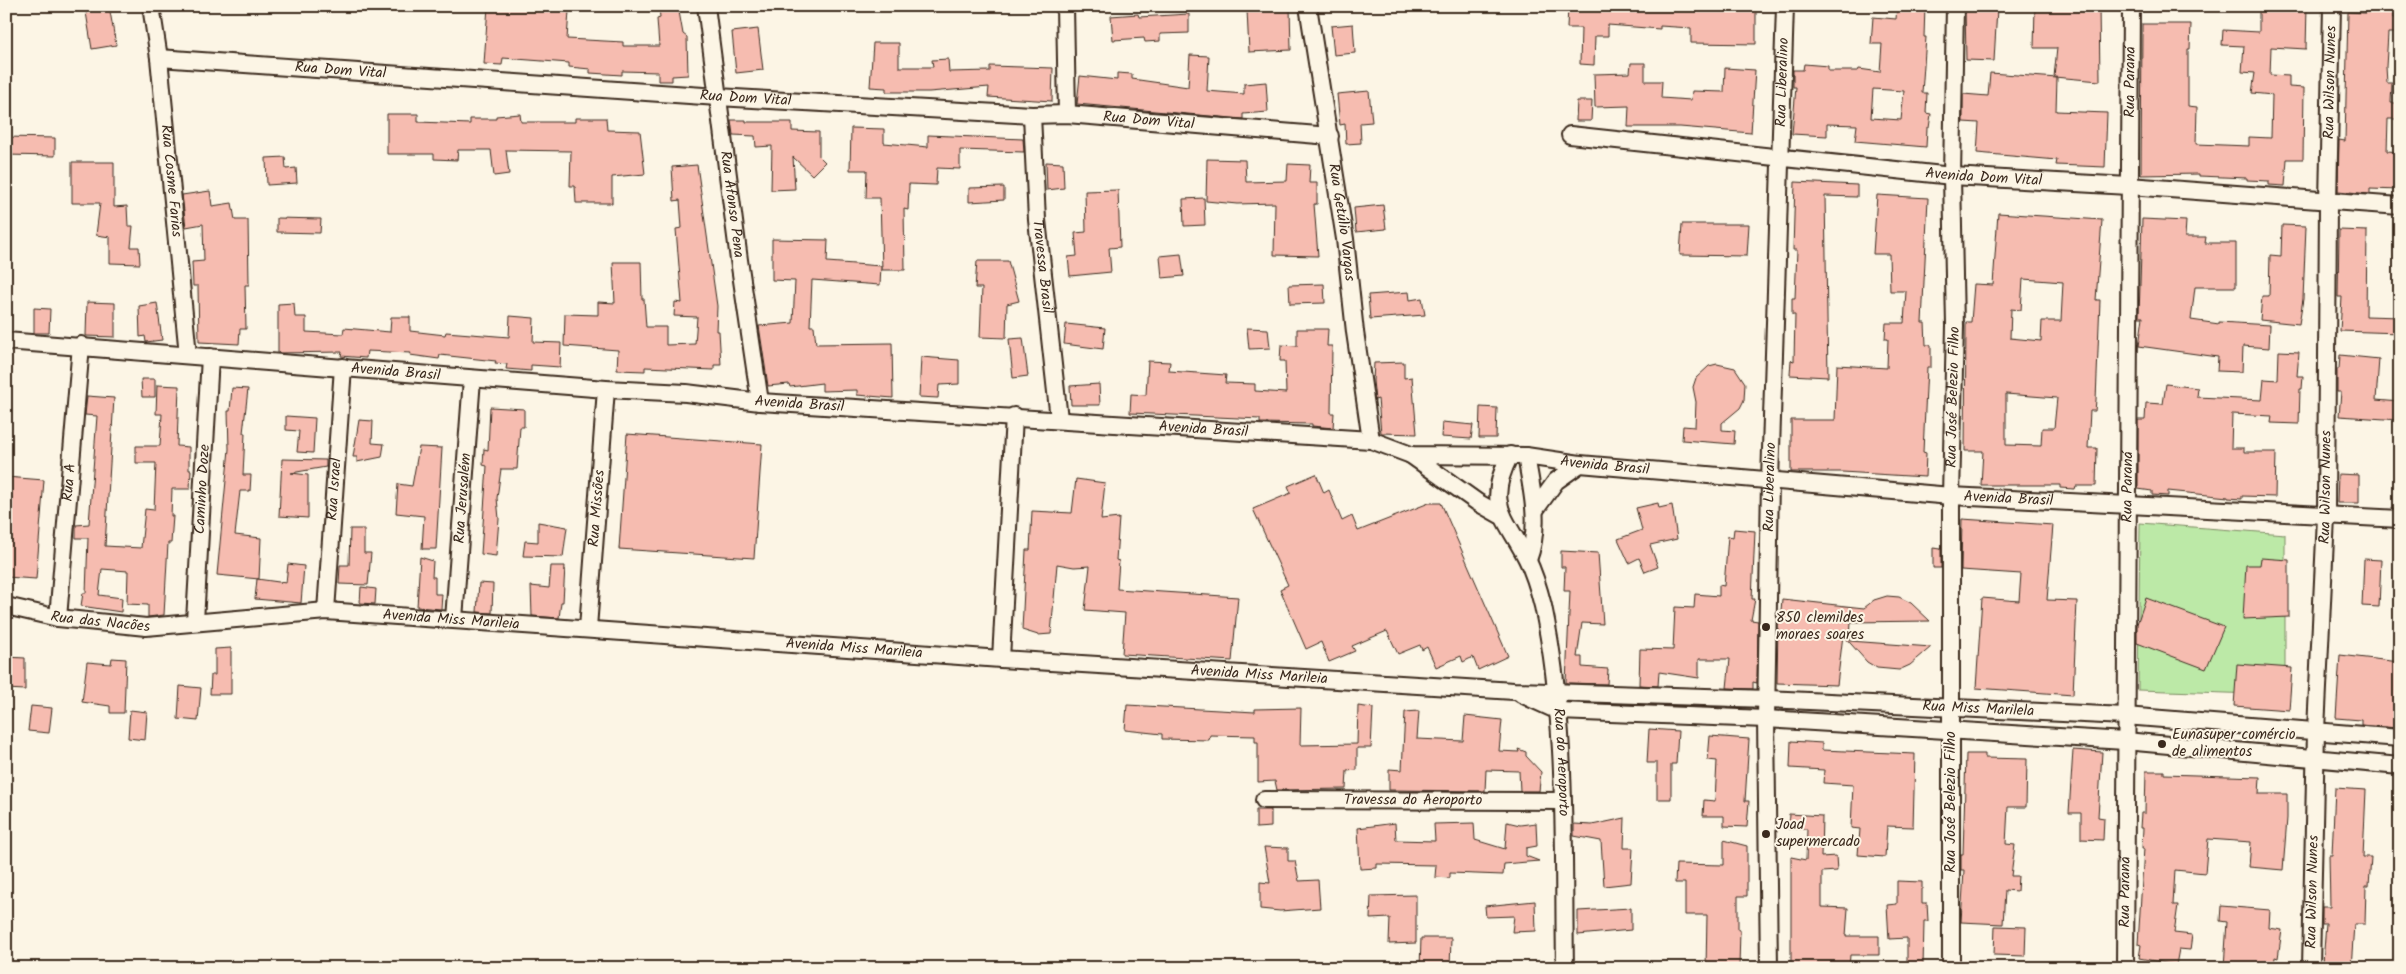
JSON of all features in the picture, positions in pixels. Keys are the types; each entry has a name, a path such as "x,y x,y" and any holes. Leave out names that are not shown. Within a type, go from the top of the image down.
{"street":[{"name":"Rua Cosme Farias","path":"151,6 160,58 188,355"},
{"name":"Rua Afonso Pena","path":"706,6 760,402"},
{"path":"1065,6 1066,114"},
{"name":"Rua Getúlio Vargas","path":"1308,6 1330,136 1370,440"},
{"name":"Rua Liberalino","path":"1769,968 1766,719 1768,699 1770,481 1782,156 1785,6"},
{"name":"Rua José Belezio Filho","path":"1951,968 1951,496 1955,326 1952,176 1955,6"},
{"name":"Rua Paraná","path":"2125,968 2125,716 2131,6"},
{"name":"Rua Wilson Nunes","path":"2311,968 2315,759 2326,517 2328,202 2332,6"},
{"name":"Rua Dom Vital","path":"160,58 718,97 1032,115 1066,114 1330,136"},
{"name":"Travessa Brasil","path":"1032,115 1038,220 1058,419"},
{"name":"Avenida Dom Vital","path":"1570,135 1782,156 1952,176 2129,186 2400,206"},
{"name":"Avenida Brasil","path":"6,341 81,345 472,379 686,393 760,402 1014,416 1370,440 1411,455 1518,456 1580,464 1951,496 2128,504 2326,517 2400,519"},
{"name":"Rua A","path":"58,618 81,345"},
{"name":"Caminho Doze","path":"195,621 210,357"},
{"name":"Rua Israel","path":"326,611 343,367"},
{"name":"Rua Jerusalém","path":"454,618 472,379"},
{"name":"Rua Missões","path":"588,628 606,389"},
{"path":"1001,659 1014,416"},
{"path":"1411,455 1477,502 1500,515"},
{"path":"1500,515 1498,495 1504,467 1518,456 1535,510 1533,547 1528,560"},
{"path":"1535,510 1556,481 1580,464"},
{"name":"Rua do Aeroporto","path":"1500,515 1528,560 1542,603 1556,692 1562,800 1565,968"},
{"name":"Rua das Nacões","path":"6,606 58,618 146,627 195,621"},
{"name":"Avenida Miss Marileia","path":"195,621 326,611 454,618 1001,659 1514,692 1556,692"},
{"name":"Avenida Miss Marileia","path":"1514,692 1558,711"},
{"name":"Rua Miss Marilela","path":"1556,692 1768,699 2125,716 2400,738"},
{"name":"Rua Miss Marilela","path":"1558,711 1766,719 1952,732 2125,741 2400,766"},
{"name":"Travessa do Aeroporto","path":"1264,800 1562,800"}],"green space":[{"path":"2140,523 2285,534 2285,695 2138,690"}],"building":[{"path":"85,6 109,6 116,45 92,49"},
{"path":"488,6 523,6 569,11 567,39 623,42 623,46 659,46 657,19 660,18 659,6 678,6 683,34 687,37 688,75 672,76 672,81 658,81 658,72 622,71 622,75 590,73 590,69 569,67 569,63 503,58 502,65 484,64"},
{"path":"1568,6 1756,6 1756,44 1691,43 1691,28 1660,26 1660,29 1608,25 1608,36 1595,36 1594,65 1580,64 1581,28 1567,28"},
{"path":"1897,6 1925,6 1924,37 1926,37 1922,93 1927,93 1926,113 1931,114 1929,128 1927,128 1926,147 1855,141 1857,125 1827,124 1827,136 1792,134 1796,87 1793,87 1793,70 1803,70 1804,64 1828,66 1828,71 1858,71 1859,69 1880,72 1882,44 1871,44 1873,17 1896,19","holes":["1873,89 1904,91 1901,120 1871,118"]},
{"path":"1965,6 1997,8 1994,61 1966,60"},
{"path":"2035,6 2099,6 2100,81 2054,77 2057,48 2034,48"},
{"path":"2259,6 2307,6 2306,49 2271,47 2270,75 2289,76 2289,87 2304,88 2303,159 2287,159 2285,186 2269,185 2269,181 2199,176 2199,174 2141,175 2142,24 2191,24 2190,49 2188,49 2188,106 2197,107 2196,144 2249,146 2249,137 2271,138 2272,95 2252,93 2255,73 2242,72 2244,46 2222,45 2223,30 2259,32"},
{"path":"2366,6 2394,6 2393,18 2400,18 2400,33 2388,33 2386,67 2387,83 2392,83 2391,103 2400,103 2400,119 2388,119 2387,151 2400,152 2400,190 2370,189 2370,194 2338,191 2339,140 2345,141 2348,12 2366,13"},
{"path":"1290,8 1291,50 1249,52 1247,10"},
{"path":"1138,14 1139,17 1189,14 1189,33 1160,34 1160,41 1145,42 1144,38 1113,40 1111,16"},
{"path":"1353,24 1355,53 1334,55 1331,26"},
{"path":"758,29 763,70 736,73 732,32"},
{"path":"873,43 899,43 899,67 933,67 932,60 948,59 949,72 990,71 990,66 1053,68 1052,101 988,97 989,87 929,92 886,92 886,88 870,87"},
{"path":"1190,55 1209,56 1207,91 1244,94 1244,84 1266,82 1268,112 1243,114 1243,119 1077,104 1080,76 1117,80 1117,73 1132,74 1132,79 1188,87"},
{"path":"1631,63 1645,63 1645,81 1662,81 1661,98 1691,100 1692,91 1724,92 1725,68 1755,70 1751,133 1680,127 1628,127 1629,106 1595,107 1594,74 1630,73"},
{"path":"1990,73 2057,78 2056,111 2107,113 2105,167 2056,165 2057,160 1977,153 1979,123 1963,122 1963,94 1988,96"},
{"path":"1369,91 1372,122 1360,123 1361,143 1346,144 1345,124 1340,125 1337,94"},
{"path":"1577,101 1592,101 1591,121 1576,121"},
{"path":"387,114 418,114 418,122 470,124 470,119 496,119 496,116 520,114 521,122 575,122 575,118 606,118 607,130 640,131 645,174 612,177 612,203 576,203 575,186 570,186 571,151 506,150 509,174 494,176 491,150 458,150 457,160 434,159 434,154 387,154"},
{"path":"731,120 746,120 746,122 792,122 792,131 819,132 819,156 825,162 812,175 793,157 795,189 771,190 772,146 756,147 755,136 733,135"},
{"path":"851,128 884,129 884,143 928,147 928,135 1023,139 1024,152 960,150 960,169 937,168 936,185 909,184 908,210 904,209 905,270 882,270 880,198 866,198 867,170 850,170"},
{"path":"6,137 55,138 55,156 6,155"},
{"path":"285,157 286,169 296,168 297,183 267,185 266,158"},
{"path":"1207,159 1245,160 1246,182 1287,181 1288,164 1310,165 1309,183 1317,183 1317,204 1314,204 1318,256 1274,255 1275,203 1237,204 1206,201"},
{"path":"72,162 114,162 114,207 127,206 128,226 133,226 131,247 139,247 140,264 110,263 110,237 96,235 100,203 72,203"},
{"path":"1046,162 1063,163 1064,188 1047,190"},
{"path":"697,165 717,306 716,331 719,331 721,365 714,365 714,370 645,367 645,371 617,370 618,350 564,346 565,314 598,315 598,302 615,303 613,262 641,262 642,299 644,299 646,327 666,327 666,345 695,344 697,317 674,316 675,302 682,303 676,229 682,228 680,200 674,201 672,167"},
{"path":"1795,182 1857,185 1857,197 1825,196 1828,377 1790,375 1791,360 1794,361 1795,315 1792,315 1792,298 1795,298 1797,250 1793,250"},
{"path":"1004,187 1004,200 969,202 969,188"},
{"path":"1118,190 1120,247 1109,248 1111,272 1070,276 1068,257 1077,256 1075,233 1086,232 1085,191"},
{"path":"210,191 212,206 232,203 235,220 248,220 249,285 245,285 246,329 240,329 239,344 199,342 198,286 193,286 192,262 204,261 203,224 186,227 182,195"},
{"path":"1877,195 1928,198 1922,323 1925,323 1926,345 1931,345 1931,367 1927,367 1923,452 1926,453 1925,477 1842,472 1791,472 1791,420 1835,420 1837,365 1887,368 1888,339 1885,339 1886,323 1904,323 1906,291 1890,291 1889,254 1873,254"},
{"path":"1204,198 1205,225 1184,226 1183,199"},
{"path":"1383,205 1386,229 1356,232 1354,208"},
{"path":"1998,213 2102,220 2096,300 2100,300 2096,400 2095,411 2090,411 2088,448 2097,448 2096,486 2076,486 2075,489 2060,488 2060,485 1981,485 1983,451 1965,451 1966,322 1971,322 1974,284 1993,285","holes":["2023,279 2063,282 2061,321 2042,321 2041,341 2010,338 2011,309 2021,310","2006,394 2057,398 2054,428 2042,428 2041,446 2006,445"]},
{"path":"277,218 321,219 320,233 277,232"},
{"path":"2142,219 2186,221 2185,237 2206,237 2205,243 2236,243 2236,287 2195,287 2191,320 2219,324 2219,322 2270,325 2269,348 2243,346 2242,372 2217,371 2218,357 2139,346 2143,317 2139,317"},
{"path":"1682,224 1749,224 1747,256 1680,255"},
{"path":"2282,225 2306,226 2303,299 2299,324 2260,320 2262,296 2269,296 2270,255 2281,256"},
{"path":"2339,230 2367,231 2366,316 2400,317 2400,333 2340,331 2342,297 2338,297"},
{"path":"772,239 828,240 827,262 881,266 880,285 812,280 810,326 814,326 816,344 892,343 893,398 857,395 857,390 822,391 822,383 790,387 789,384 768,386 759,326 793,323 795,281 772,280"},
{"path":"1181,254 1184,276 1162,278 1160,256"},
{"path":"977,261 1008,261 1019,301 1007,304 1006,338 980,337 982,288 975,288"},
{"path":"1324,284 1325,303 1290,304 1289,285"},
{"path":"1409,292 1410,300 1422,298 1425,315 1370,319 1368,295"},
{"path":"87,302 115,303 115,337 86,336"},
{"path":"157,303 162,340 146,342 145,336 140,337 139,306"},
{"path":"294,303 295,317 306,317 306,332 343,334 344,328 390,332 391,317 410,317 410,331 445,335 446,332 509,337 510,316 534,318 533,342 561,343 560,367 531,365 531,371 506,369 507,364 495,363 496,361 440,355 439,359 410,355 411,353 367,351 366,358 341,356 342,352 278,353 278,304"},
{"path":"34,308 50,309 49,333 34,333"},
{"path":"1066,324 1105,328 1103,349 1064,344"},
{"path":"1247,328 1268,329 1270,348 1249,349"},
{"path":"1297,329 1328,329 1327,346 1332,346 1331,413 1334,413 1333,428 1312,426 1312,424 1260,423 1260,419 1130,413 1131,394 1146,395 1148,361 1170,362 1169,371 1226,375 1225,383 1255,384 1255,391 1286,393 1285,361 1280,361 1281,345 1297,346"},
{"path":"1023,338 1028,376 1013,378 1009,339"},
{"path":"2279,351 2299,352 2297,376 2303,376 2302,389 2300,389 2299,424 2271,423 2272,416 2232,414 2231,448 2244,448 2244,452 2276,452 2275,497 2242,496 2242,499 2168,491 2168,496 2152,495 2152,491 2138,489 2138,420 2145,420 2146,403 2163,404 2166,384 2198,388 2197,397 2262,400 2264,379 2278,380"},
{"path":"2340,355 2379,359 2376,400 2400,402 2400,420 2339,416 2341,392 2337,392 2337,369 2339,369"},
{"path":"921,357 959,360 959,384 939,385 938,398 919,397"},
{"path":"1404,362 1404,378 1412,377 1417,434 1381,433 1378,399 1375,400 1373,381 1374,363"},
{"path":"1717,364 1735,368 1745,383 1744,400 1740,408 1722,423 1722,430 1735,431 1734,444 1682,440 1683,426 1695,427 1696,402 1693,387 1696,378 1709,366"},
{"path":"141,379 155,379 155,397 142,397"},
{"path":"1099,384 1100,405 1071,405 1070,386"},
{"path":"157,385 179,386 177,446 189,447 189,470 191,470 190,489 172,489 171,516 173,516 171,543 168,543 164,615 148,617 148,605 127,604 128,571 102,569 99,595 122,598 121,612 81,606 83,593 86,593 88,538 76,538 76,525 89,524 97,416 85,415 87,396 114,398 105,546 141,548 145,509 154,510 156,463 136,463 136,446 160,446 162,414 156,414"},
{"path":"232,388 248,389 243,433 245,433 243,475 251,475 250,491 240,491 235,535 261,538 259,579 217,575 229,449 228,411 230,411"},
{"path":"490,407 524,409 524,427 520,427 517,469 501,469 497,498 499,519 496,556 481,554 487,466 483,465 484,449 488,450"},
{"path":"1480,407 1497,408 1496,438 1479,438"},
{"path":"286,416 315,418 313,453 297,452 299,431 286,430"},
{"path":"359,420 373,421 372,443 384,444 382,457 357,462 357,457 353,457"},
{"path":"1442,422 1473,425 1471,439 1441,437"},
{"path":"627,434 762,444 754,558 619,549"},
{"path":"419,447 442,448 436,549 422,549 424,516 396,513 398,484 412,486"},
{"path":"282,459 326,460 326,467 291,473 308,475 308,518 279,516"},
{"path":"1316,474 1324,493 1329,490 1342,521 1352,516 1358,531 1429,503 1441,503 1508,656 1478,670 1473,657 1463,662 1461,656 1436,667 1427,647 1422,650 1420,645 1398,654 1387,631 1352,646 1355,651 1329,662 1321,642 1306,649 1280,589 1288,585 1253,509 1291,493 1288,486"},
{"path":"2338,474 2359,475 2359,503 2337,503"},
{"path":"6,477 44,480 36,579 6,577"},
{"path":"1076,479 1105,483 1101,520 1119,518 1116,560 1119,561 1117,589 1238,597 1232,661 1122,654 1125,613 1085,610 1090,566 1074,567 1057,564 1051,634 1038,635 1022,630 1026,550 1030,550 1032,511 1072,513"},
{"path":"1658,503 1659,508 1672,505 1677,539 1650,545 1658,567 1645,572 1639,558 1629,563 1618,539 1642,530 1636,508"},
{"path":"1962,519 2053,525 2047,600 2077,601 2073,695 1976,688 1982,598 2019,601 2021,574 1961,570"},
{"path":"538,522 567,527 563,557 523,556 525,541 538,542"},
{"path":"350,529 364,529 364,553 371,553 368,585 339,584 340,565 349,565"},
{"path":"1734,529 1755,531 1752,599 1755,599 1751,620 1758,621 1757,683 1753,682 1753,689 1727,688 1730,659 1699,659 1699,678 1659,672 1658,686 1639,685 1640,649 1673,650 1675,607 1694,608 1695,594 1719,596 1719,585 1724,586 1728,536 1733,537"},
{"path":"1933,548 1941,549 1941,568 1933,568"},
{"path":"1561,551 1598,553 1603,624 1582,623 1577,657 1582,657 1582,667 1608,669 1607,684 1566,683 1570,591 1564,591 1565,567 1561,567"},
{"path":"420,557 433,561 432,577 435,577 435,594 442,594 441,609 417,607"},
{"path":"2261,558 2289,560 2289,617 2243,619 2246,565 2260,565"},
{"path":"2364,559 2381,560 2379,607 2362,606"},
{"path":"288,564 304,566 301,603 255,599 257,579 286,583"},
{"path":"551,566 565,566 563,602 561,602 559,618 532,616 531,586 549,588"},
{"path":"479,583 493,584 492,613 477,612"},
{"path":"361,587 376,589 375,604 360,603"},
{"path":"1887,596 1899,597 1911,603 1930,621 1851,622 1850,641 1931,647 1910,665 1899,670 1877,668 1867,662 1843,635 1837,685 1777,683 1778,623 1780,623 1782,599 1864,608 1874,600"},
{"path":"2146,598 2224,627 2206,669 2137,643 2137,624"},
{"path":"231,648 231,694 210,694 211,675 215,675 215,649"},
{"path":"2340,655 2400,662 2398,728 2361,725 2361,720 2336,718"},
{"path":"6,657 25,658 25,690 6,689"},
{"path":"112,658 126,659 124,713 110,713 110,706 82,702 87,662 111,664"},
{"path":"2237,664 2292,668 2289,710 2234,706"},
{"path":"180,686 201,688 198,721 178,719"},
{"path":"1127,705 1255,712 1255,709 1301,708 1300,745 1357,744 1358,706 1373,708 1371,748 1357,748 1357,770 1347,771 1346,789 1277,790 1275,781 1258,782 1258,742 1255,742 1255,736 1210,735 1209,740 1162,739 1162,734 1125,730"},
{"path":"31,706 52,708 49,733 28,731"},
{"path":"130,710 147,712 145,740 128,738"},
{"path":"1419,711 1417,739 1463,741 1465,716 1502,720 1499,751 1519,752 1518,749 1526,752 1526,756 1541,772 1539,791 1520,791 1519,771 1486,770 1485,791 1389,790 1389,769 1402,770 1405,712"},
{"path":"1649,729 1678,731 1676,764 1671,764 1671,799 1657,799 1657,763 1647,763"},
{"path":"1710,736 1749,739 1745,801 1749,801 1747,827 1724,826 1724,816 1703,816 1704,800 1715,801 1717,761 1708,760"},
{"path":"1791,741 1822,743 1822,750 1915,754 1913,827 1887,826 1885,857 1858,855 1860,829 1851,828 1853,785 1823,783 1824,770 1790,768"},
{"path":"2073,750 2102,752 2098,817 2104,818 2103,840 2081,839 2081,813 2069,813"},
{"path":"1966,754 1985,754 1985,758 2027,759 2026,807 2008,807 2006,844 2015,845 2011,876 2018,876 2017,891 2005,890 2003,924 1961,922 1964,870 1961,870 1961,854 1963,854"},
{"path":"2146,771 2164,771 2164,774 2260,777 2259,794 2287,794 2283,870 2249,867 2251,842 2208,839 2205,873 2175,870 2173,905 2178,905 2174,933 2192,935 2190,950 2179,949 2176,965 2139,958 2141,945 2138,944 2144,848 2142,848 2143,828 2140,828 2141,813 2145,813"},
{"path":"2335,788 2366,790 2363,857 2371,857 2369,886 2366,886 2365,924 2354,924 2351,968 2327,968 2328,964 2323,963 2326,924 2322,924 2322,907 2330,907 2329,855 2332,855"},
{"path":"1256,810 1271,810 1271,827 1256,828"},
{"path":"1789,814 1822,816 1821,857 1836,856 1837,871 1822,872 1822,907 1848,908 1846,936 1879,936 1879,955 1850,955 1849,968 1791,968 1791,857 1806,860 1807,829 1788,829"},
{"path":"1625,818 1624,848 1633,848 1631,883 1604,886 1601,841 1574,836 1574,824 1592,825"},
{"path":"1507,822 1520,825 1536,823 1537,846 1526,848 1526,856 1539,861 1504,864 1503,875 1450,873 1450,878 1435,877 1436,865 1377,864 1377,868 1360,869 1358,828 1395,823 1396,840 1435,841 1434,824 1474,823 1475,840 1505,849"},
{"path":"1724,840 1747,846 1747,896 1738,896 1738,930 1740,930 1739,967 1706,968 1707,915 1685,915 1685,883 1675,883 1676,864 1724,865"},
{"path":"1264,847 1288,848 1288,861 1295,861 1299,881 1318,880 1320,908 1280,911 1260,909 1260,882 1270,883"},
{"path":"1897,881 1922,882 1922,903 1927,903 1928,921 1924,921 1923,968 1907,968 1907,938 1889,939 1887,905 1897,904"},
{"path":"1416,895 1416,943 1389,944 1390,918 1370,919 1371,896"},
{"path":"1535,901 1536,931 1512,932 1514,916 1486,917 1485,906"},
{"path":"2221,906 2270,910 2269,928 2282,930 2278,958 2275,957 2274,968 2224,967 2227,922 2220,921"},
{"path":"1631,908 1631,930 1578,935 1578,911"},
{"path":"1995,926 2026,927 2025,956 1994,955"},
{"path":"1421,938 1451,938 1450,968 1420,968"}],"place":[{"name":"850 clemildes moraes soares","path":"1766,627"},
{"name":"Eunasuper comércio de alimentos","path":"2162,744"},
{"name":"Joad supermercado","path":"1766,834"}]}
